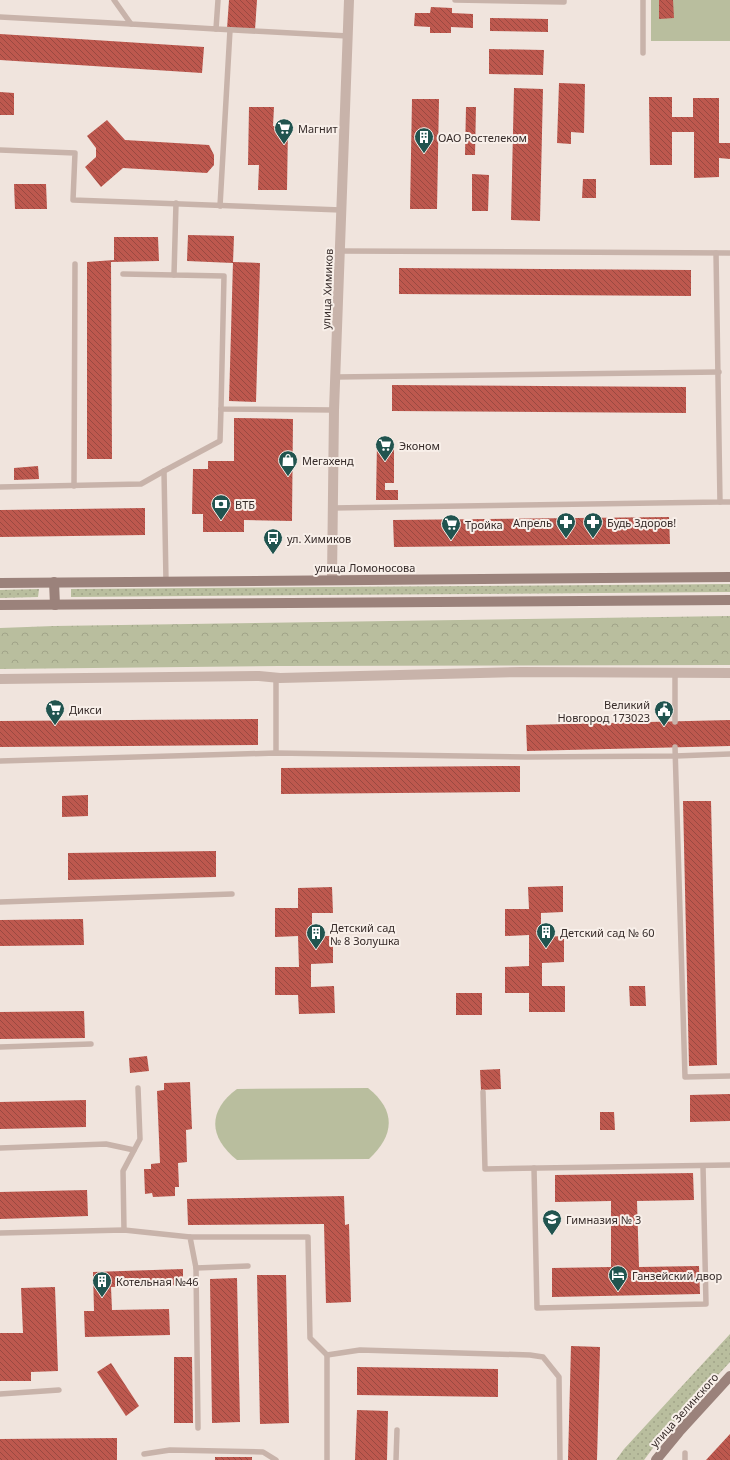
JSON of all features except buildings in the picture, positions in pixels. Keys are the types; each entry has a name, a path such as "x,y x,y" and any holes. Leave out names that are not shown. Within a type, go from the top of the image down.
{"main road":[{"name":"улица Ломоносова","path":"0,582 730,577"},
{"path":"54,582 54,605"},
{"path":"0,605 730,600"},
{"name":"улица Зелинского","path":"656,1460 679,1432 730,1376"}],"street":[{"name":"улица Химиков","path":"332,579 334,410 349,0"},
{"path":"0,679 259,676 276,678 521,672 730,673"}],"lane":[{"path":"114,0 131,24"},
{"path":"216,29 218,0"},
{"path":"455,0 564,2 564,0"},
{"path":"643,0 643,53"},
{"path":"0,17 348,36"},
{"path":"220,206 230,30"},
{"path":"0,150 75,153 73,200 342,210"},
{"path":"174,275 176,204"},
{"path":"340,250 730,253"},
{"path":"716,253 720,502"},
{"path":"74,486 75,264"},
{"path":"0,487 141,484 220,441 224,276 123,274"},
{"path":"336,377 719,372"},
{"path":"221,409 334,410"},
{"path":"164,471 166,581"},
{"path":"332,508 730,502"},
{"path":"675,673 675,722"},
{"path":"276,678 276,753"},
{"path":"675,748 685,1077 730,1076"},
{"path":"0,761 276,753 526,757 730,754"},
{"path":"0,902 232,894"},
{"path":"0,1047 91,1044"},
{"path":"124,1230 123,1171 140,1139 138,1088"},
{"path":"483,1092 485,1169 730,1165"},
{"path":"0,1148 106,1144 134,1150"},
{"path":"534,1168 536,1308 706,1304 703,1166"},
{"path":"0,1233 124,1230 190,1237 308,1237 310,1338 327,1356 327,1460"},
{"path":"190,1237 196,1268 198,1428"},
{"path":"196,1268 248,1266"},
{"path":"327,1356 360,1350 530,1355 544,1357 559,1377 560,1460"},
{"path":"0,1394 59,1390"},
{"path":"396,1460 398,1430"},
{"path":"144,1454 170,1450 263,1452 276,1460"},
{"path":"685,1453 685,1460"}],"green space":[{"path":"651,0 730,0 730,41 651,41"},
{"path":"730,584 730,592 71,597 71,589"},
{"path":"39,589 38,597 0,598 0,590"},
{"path":"730,616 730,665 279,666 0,669 0,628"},
{"path":"368,1088 384,1106 388,1115 389,1124 383,1141 369,1159 237,1160 221,1143 217,1134 215,1124 216,1115 220,1106 227,1097 237,1089"},
{"path":"730,1334 730,1362 665,1432 644,1460 616,1460 624,1449"}],"place":[{"name":"Магнит","path":"284,145"},
{"name":"ОАО Ростелеком","path":"424,154"},
{"name":"Эконом","path":"385,462"},
{"name":"Мегахенд","path":"288,477"},
{"name":"ВТБ","path":"221,521"},
{"name":"Апрель","path":"566,539"},
{"name":"Будь Здоров!","path":"593,539"},
{"name":"Тройка","path":"451,541"},
{"name":"ул. Химиков","path":"273,555"},
{"name":"Дикси","path":"55,726"},
{"name":"Великий Новгород 173023","path":"664,727"},
{"name":"Детский сад № 60","path":"546,949"},
{"name":"Детский сад № 8 Золушка","path":"316,950"},
{"name":"Гимназия № 3","path":"552,1236"},
{"name":"Ганзейский двор","path":"618,1292"},
{"name":"Котельная №46","path":"102,1298"}]}
